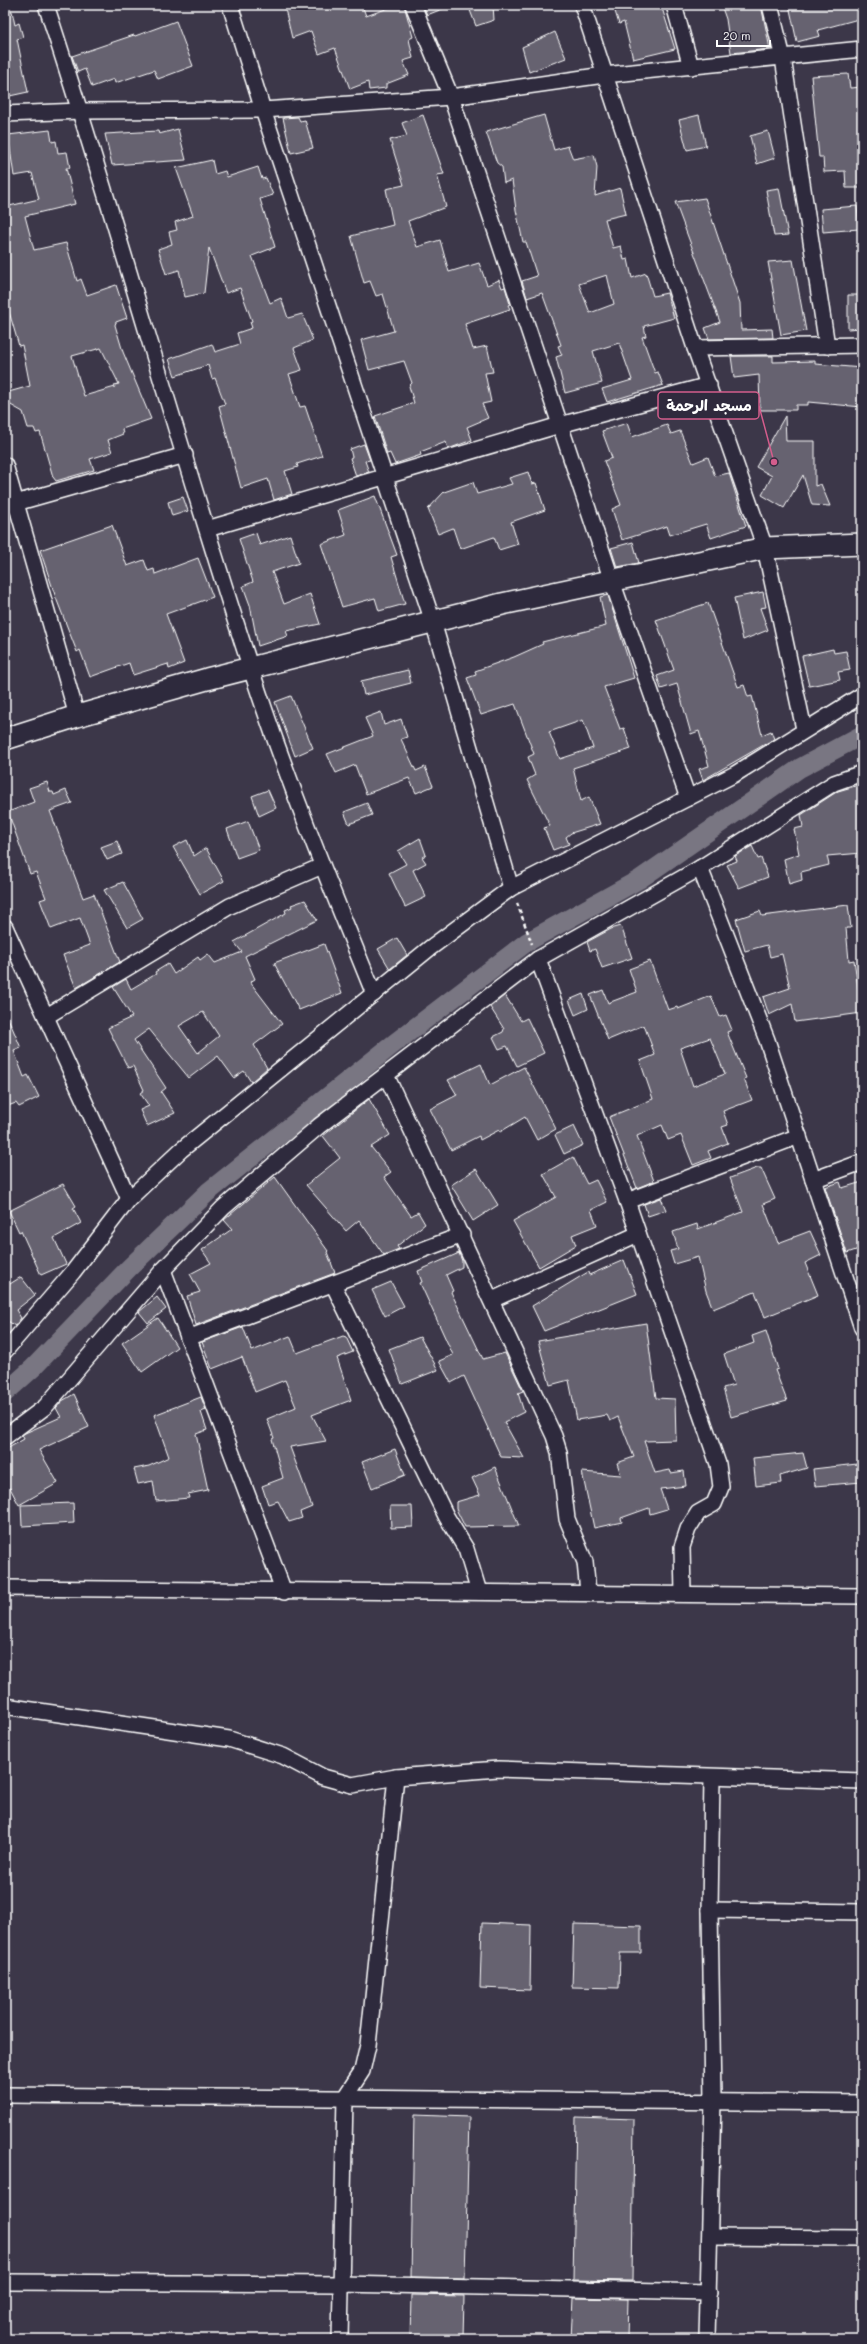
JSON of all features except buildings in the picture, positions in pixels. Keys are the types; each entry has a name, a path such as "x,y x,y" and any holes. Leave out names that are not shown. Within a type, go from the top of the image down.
{"street":[{"path":"46,5 81,111 207,529 251,669 322,866 374,994"},
{"path":"230,5 263,110 433,622 511,888"},
{"path":"413,5 451,97 612,581 688,798"},
{"path":"582,5 695,348 765,548 804,729"},
{"path":"674,5 691,67"},
{"path":"770,5 783,58 827,346"},
{"path":"5,114 81,111 263,110 451,97 604,75 862,49"},
{"path":"695,348 862,345"},
{"path":"207,529 560,425 708,384"},
{"path":"10,505 185,455"},
{"path":"5,465 10,505 77,716"},
{"path":"5,739 77,716 502,604 765,548 862,544"},
{"path":"6,1345 73,1272 129,1199 181,1150 430,948 511,888 735,774 804,729 862,695"},
{"path":"5,1437 45,1407 163,1270 223,1208 319,1126 386,1075 536,955 700,868 834,783 862,773"},
{"path":"47,1016 230,906 322,866"},
{"path":"700,868 767,1040 862,1328"},
{"path":"5,927 47,1016 129,1199"},
{"path":"536,955 627,1201 718,1464 721,1487 714,1504 698,1514 688,1530 682,1548 683,1594"},
{"path":"386,1075 462,1235 554,1436 561,1465 567,1519 585,1562 588,1592"},
{"path":"627,1201 799,1136"},
{"path":"813,1180 862,1162"},
{"path":"492,1300 569,1267 638,1234"},
{"path":"188,1338 462,1235"},
{"path":"163,1270 284,1592"},
{"path":"333,1284 446,1516 466,1549 479,1592"},
{"path":"5,1588 284,1592 588,1592 862,1596"},
{"path":"5,1706 229,1738 283,1756 323,1777 352,1785 396,1777 498,1769 862,1781"},
{"path":"340,2339 345,2097 362,2071 368,2045 396,1777"},
{"path":"707,2339 713,2100 710,1910 712,1777"},
{"path":"710,1910 862,1912"},
{"path":"5,2095 713,2100 862,2103"},
{"path":"710,2237 862,2238"},
{"path":"5,2282 341,2284 708,2292"}],"path":[{"path":"517,902 536,955"}],"waterway":[{"path":"5,1393 33,1368 129,1268 208,1192 396,1042 527,942 640,879 800,768 862,735"}],"place":[{"name":"مسجد الرحمة","path":"774,462"}]}
